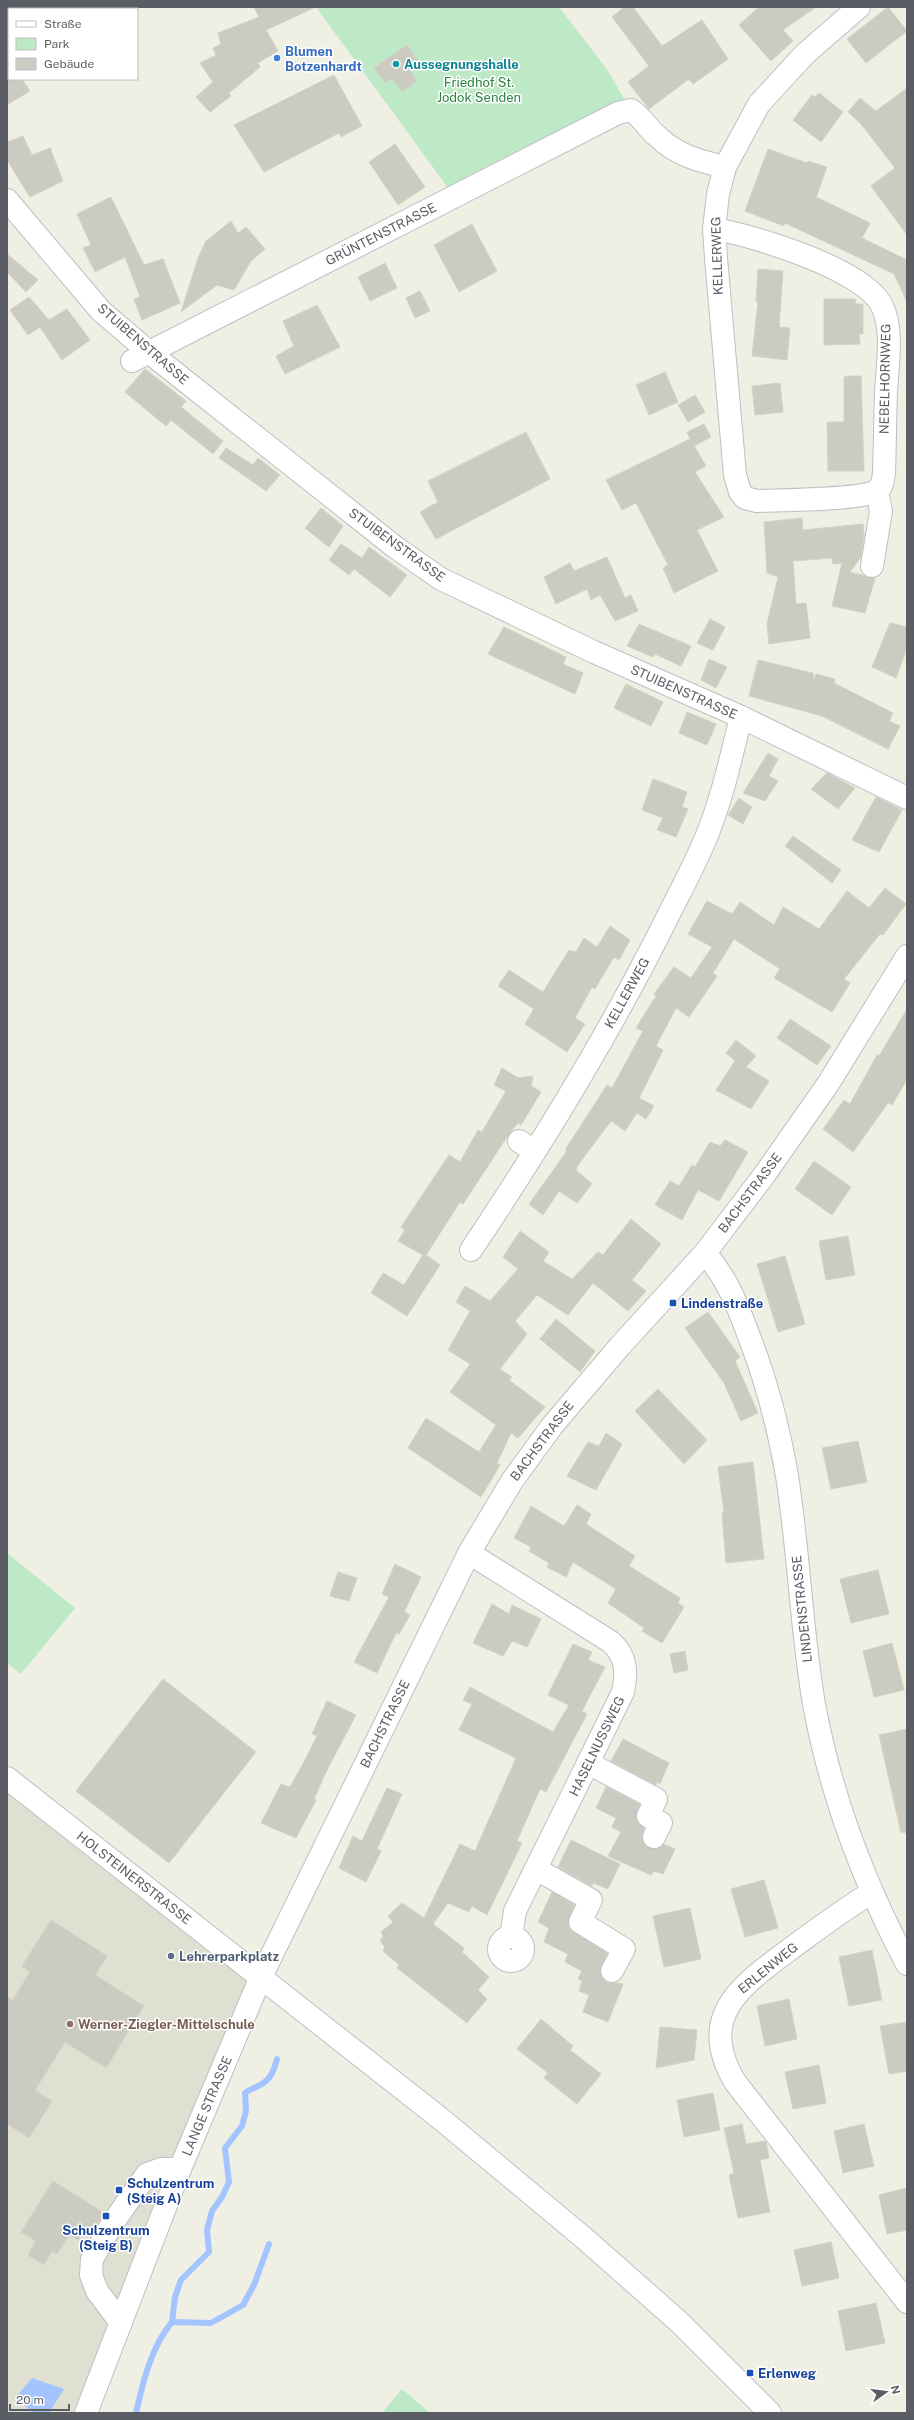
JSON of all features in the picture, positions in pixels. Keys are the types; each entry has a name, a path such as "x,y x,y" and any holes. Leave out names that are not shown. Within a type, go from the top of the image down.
{"street":[{"name":"KELLERWEG","path":"859,7 805,54 759,104 725,167 715,214 714,229 726,390 737,485 745,498 758,501 858,496 877,491"},
{"name":"GRÜNTENSTRASSE","path":"141,357 618,113 631,110 640,116 655,135 669,147 686,156 725,167"},
{"name":"STUIBENSTRASSE","path":"7,200 141,357 441,579 594,652 741,717 907,798"},
{"name":"NEBELHORNWEG","path":"714,229 754,238 842,272 870,289 882,305 887,323 888,346 884,472 881,487 877,491"},
{"path":"872,566 881,511 877,491"},
{"name":"KELLERWEG","path":"471,1250 526,1146 608,1028 650,951 699,853 724,789 741,717"},
{"name":"BACHSTRASSE","path":"260,1979 469,1553 512,1482 552,1426 620,1346 705,1253 805,1117 907,956"},
{"name":"LINDENSTRASSE","path":"705,1253 727,1281 735,1299 763,1377 780,1436 794,1534 808,1670 826,1765 844,1823 871,1893 907,1964"},
{"name":"HASELNUSSWEG","path":"469,1553 611,1642 620,1650 625,1663 626,1676 624,1692 515,1911 511,1936"},
{"path":"588,1763 656,1799 648,1816 661,1823 654,1837"},
{"name":"HOLSTEINERSTRASSE","path":"7,1778 260,1979 441,2118 584,2238 678,2321 770,2413"},
{"path":"536,1869 591,1900 580,1922 624,1949 612,1971"},
{"name":"ERLENWEG","path":"871,1893 846,1907 749,1980 734,1995 726,2010 720,2030 721,2048 726,2067 735,2082 907,2302"},
{"name":"LANGE STRASSE","path":"86,2413 180,2169 260,1979"},
{"path":"121,2323 97,2291 91,2275 92,2259 112,2224 147,2174 161,2168 180,2169"}],"shaded area":[{"path":"7,1779 258,1979 81,2413 7,2413"}],"green space":[{"name":"Friedhof St. Jodok Senden","path":"316,7 559,7 609,72 628,106 454,196"},
{"path":"7,1553 75,1608 21,1674 7,1663"},
{"path":"402,2389 430,2413 382,2413"}],"water":[{"path":"32,2378 64,2389 49,2413 33,2413 16,2397"}],"building":[{"path":"254,7 316,7 266,30 278,51 258,63 260,67 229,93 231,96 210,112 196,97 213,82 200,63 216,55 213,48 221,44 218,33 259,17"},
{"path":"624,7 633,7 662,46 702,20 728,59 693,84 689,79 649,109 628,82 649,66 612,17"},
{"path":"759,7 816,7 783,30 793,41 771,61 739,25"},
{"path":"888,7 907,31 866,63 847,39"},
{"name":"Aussegnungshalle","path":"407,45 418,61 408,68 417,81 402,92 392,78 385,83 374,68"},
{"path":"334,75 362,126 341,137 339,133 264,172 234,125"},
{"path":"7,79 23,80 30,91 7,105"},
{"path":"907,88 907,235 871,186 895,168 861,124 848,112 860,98 876,111"},
{"path":"819,93 843,112 821,142 793,120 812,95 815,97"},
{"path":"23,136 32,155 50,148 63,181 30,197 7,160 7,142"},
{"path":"395,144 425,187 398,205 369,162"},
{"path":"768,149 807,163 808,161 827,167 816,197 870,223 862,238 907,260 907,302 894,274 785,223 784,226 745,211"},
{"path":"111,197 144,265 163,259 180,303 142,320 134,299 140,297 125,257 95,272 83,248 91,245 77,214"},
{"path":"231,221 238,233 246,227 265,249 251,261 234,290 217,285 181,312 198,258 206,241"},
{"path":"472,224 497,271 459,292 434,245"},
{"path":"7,254 38,280 26,292 7,272"},
{"path":"385,263 397,288 370,301 358,277"},
{"path":"758,269 783,271 779,327 790,328 787,360 752,356 758,302 756,302"},
{"path":"420,291 430,311 415,318 406,298"},
{"path":"29,297 49,320 67,309 90,340 62,360 40,327 28,335 10,310"},
{"path":"824,299 856,299 855,304 863,304 863,334 859,334 860,344 824,345"},
{"path":"317,305 340,347 285,374 276,356 294,346 283,321"},
{"path":"145,369 186,401 181,407 223,441 213,454 171,420 166,426 125,392"},
{"path":"665,372 678,402 649,415 636,385"},
{"path":"861,376 864,471 828,471 827,422 844,422 844,377"},
{"path":"780,383 783,412 755,415 752,386"},
{"path":"695,395 705,412 688,422 678,405"},
{"path":"704,424 711,437 694,446 687,432"},
{"path":"526,432 550,479 436,539 420,512 438,502 428,481"},
{"path":"690,439 706,466 695,472 724,517 697,530 718,571 674,593 663,568 668,565 636,503 622,510 606,480"},
{"path":"226,448 253,465 258,458 280,475 266,491 219,458"},
{"path":"321,508 343,526 329,547 305,528"},
{"path":"802,518 803,530 863,524 864,535 861,557 850,572 875,578 865,613 832,606 842,563 833,564 832,558 793,561 796,604 806,603 810,638 769,644 767,624 778,577 767,573 764,522"},
{"path":"341,544 362,558 369,547 407,575 390,597 354,569 349,575 329,560"},
{"path":"607,557 625,598 631,595 638,611 615,621 600,595 591,600 587,589 556,604 544,577 570,563 574,571"},
{"path":"710,619 725,627 713,650 697,643"},
{"path":"890,623 907,627 907,648 896,678 872,667"},
{"path":"639,624 691,646 681,666 655,654 653,657 627,646"},
{"path":"504,627 566,657 563,664 583,673 575,694 488,654"},
{"path":"709,659 727,667 716,688 701,680"},
{"path":"758,660 813,673 814,681 816,674 835,679 834,683 893,713 889,721 900,726 888,749 822,716 749,696"},
{"path":"626,684 663,702 651,726 614,708"},
{"path":"687,712 716,724 707,745 679,733"},
{"path":"768,753 778,759 769,776 778,781 765,801 743,793"},
{"path":"827,773 855,788 838,809 811,789"},
{"path":"653,779 687,792 682,807 688,809 676,837 657,830 663,818 642,810"},
{"path":"876,797 902,810 879,852 852,840"},
{"path":"739,798 752,807 743,824 728,815"},
{"path":"793,836 841,870 832,883 785,846"},
{"path":"885,888 906,904 883,935 880,934 844,979 850,983 832,1012 774,978 780,969 734,939 713,973 717,976 689,1017 676,1008 656,1046 663,1050 639,1098 654,1106 646,1119 637,1113 625,1131 611,1121 578,1165 576,1170 592,1184 577,1203 559,1191 543,1215 529,1204 567,1151 565,1150 607,1085 612,1088 643,1031 636,1028 656,996 654,994 674,967 691,978 712,947 688,934 707,901 732,914 740,902 774,925 783,907 819,929 847,891 869,908"},
{"path":"610,926 630,940 619,960 614,957 595,989 592,987 575,1018 585,1024 567,1052 525,1024 534,1009 498,986 509,970 543,992 569,950 576,952 584,938 597,947"},
{"path":"907,1009 907,1079 892,1105 888,1103 853,1152 823,1129 844,1100 850,1104 877,1055 879,1056"},
{"path":"790,1019 831,1046 817,1065 777,1038"},
{"path":"736,1040 756,1056 746,1067 769,1081 751,1109 716,1090 735,1061 726,1053"},
{"path":"502,1068 518,1078 533,1076 531,1086 541,1092 521,1125 518,1123 509,1134 463,1204 460,1202 426,1255 440,1265 407,1316 371,1293 383,1273 404,1285 423,1255 398,1241 405,1230 401,1227 449,1155 460,1162 478,1130 482,1132 506,1091 494,1085"},
{"path":"725,1140 748,1152 719,1201 698,1190 682,1220 655,1205 670,1181 679,1186 692,1165 695,1167 710,1142 720,1146"},
{"path":"814,1161 851,1187 832,1215 795,1189"},
{"path":"631,1219 661,1244 632,1280 646,1291 628,1311 593,1283 568,1315 537,1295 515,1321 527,1334 500,1369 512,1377 509,1380 545,1407 518,1438 511,1433 497,1463 500,1465 481,1497 408,1448 426,1418 479,1452 496,1425 450,1392 470,1364 448,1350 470,1311 456,1302 465,1286 490,1301 518,1269 503,1257 520,1231 549,1252 543,1261 572,1279 598,1252 603,1255"},
{"path":"848,1236 855,1275 826,1280 819,1241"},
{"path":"785,1256 805,1324 778,1332 757,1264"},
{"path":"708,1312 740,1357 735,1361 758,1413 741,1421 724,1383 685,1328"},
{"path":"556,1319 595,1351 580,1372 540,1339"},
{"path":"658,1389 707,1440 684,1464 635,1411"},
{"path":"606,1433 622,1444 596,1490 567,1476 588,1442 599,1446"},
{"path":"858,1441 867,1482 831,1489 822,1448"},
{"path":"753,1462 764,1559 726,1563 722,1513 724,1513 718,1467"},
{"path":"577,1505 591,1514 586,1524 635,1556 629,1566 680,1598 678,1603 684,1607 662,1643 642,1631 644,1628 608,1603 616,1589 573,1562 566,1577 547,1567 549,1563 529,1551 531,1547 514,1538 531,1506 564,1526"},
{"path":"395,1564 421,1577 404,1612 410,1615 399,1634 396,1633 377,1673 354,1662 389,1597 382,1594"},
{"path":"878,1570 889,1614 851,1623 840,1579"},
{"path":"338,1572 357,1578 349,1601 330,1596"},
{"path":"492,1604 509,1614 512,1605 541,1619 527,1647 512,1641 503,1656 473,1643"},
{"path":"892,1643 904,1690 874,1697 863,1651"},
{"path":"573,1644 592,1652 588,1660 605,1667 582,1711 575,1708 587,1714 546,1792 540,1789 517,1841 522,1843 487,1915 472,1906 469,1912 448,1903 433,1924 464,1948 462,1952 489,1977 478,1990 487,1999 467,2023 397,1968 399,1965 383,1951 385,1947 380,1941 383,1936 381,1932 393,1922 388,1916 402,1903 424,1918 460,1844 475,1851 516,1758 459,1730 472,1704 463,1700 470,1687 553,1732 569,1705 548,1695"},
{"path":"685,1651 688,1670 674,1673 670,1654"},
{"path":"163,1679 256,1752 169,1863 76,1791"},
{"path":"327,1701 356,1715 326,1772 314,1799 316,1800 296,1838 261,1823 281,1784 290,1787 304,1762 317,1736 312,1734"},
{"path":"907,1729 907,1832 901,1833 879,1735"},
{"path":"623,1739 669,1763 660,1784 657,1782 656,1785 611,1761"},
{"path":"606,1787 640,1804 636,1817 638,1823 644,1828 642,1837 644,1844 654,1849 664,1844 675,1849 663,1874 654,1871 651,1875 608,1856 621,1832 612,1827 616,1818 596,1808"},
{"path":"387,1788 402,1794 377,1849 381,1851 366,1882 339,1868 353,1836 362,1841"},
{"path":"571,1840 620,1864 608,1889 593,1883 592,1886 558,1867"},
{"path":"764,1880 778,1928 745,1937 731,1889"},
{"path":"552,1892 574,1905 568,1922 569,1929 607,1953 600,1971 602,1978 606,1982 623,1984 608,2022 583,2012 589,1995 579,1991 582,1981 578,1979 582,1971 565,1962 568,1954 544,1942 549,1928 538,1922"},
{"path":"690,1908 701,1959 664,1967 653,1916"},
{"name":"Werner-Ziegler-Mittelschule","path":"51,1920 107,1956 95,1975 144,2006 106,2068 65,2042 35,2090 52,2101 29,2138 7,2124 7,1997 13,2000 30,1972 22,1966"},
{"path":"872,1950 882,2000 849,2006 839,1957"},
{"path":"789,1999 797,2039 765,2046 757,2006"},
{"path":"541,2019 573,2046 570,2050 601,2074 577,2104 544,2078 548,2073 517,2049"},
{"path":"907,2022 907,2071 889,2074 880,2026"},
{"path":"660,2027 697,2030 694,2060 656,2068"},
{"path":"819,2065 826,2103 793,2109 785,2072"},
{"path":"713,2093 720,2130 684,2137 677,2100"},
{"path":"742,2124 746,2144 766,2141 769,2158 760,2160 770,2212 738,2218 729,2175 734,2173 724,2128"},
{"path":"864,2124 874,2166 843,2173 834,2131"},
{"path":"53,2181 104,2213 92,2234 85,2229 78,2240 69,2235 57,2254 52,2251 44,2265 28,2255 36,2241 21,2232"},
{"path":"907,2188 907,2230 887,2234 879,2195"},
{"path":"831,2242 839,2278 802,2286 794,2250"},
{"path":"876,2303 885,2343 846,2351 838,2311"}],"waterway":[{"path":"172,2322 175,2297 181,2280 209,2252 207,2230 212,2211 222,2197 229,2182 225,2148 242,2126 246,2111 245,2093 268,2079 277,2059"},
{"path":"136,2413 145,2377 153,2354 158,2342 172,2322 211,2323 243,2305 254,2285 269,2244"}],"place":[{"name":"Blumen Botzenhardt","path":"277,58"},
{"name":"Aussegnungshalle","path":"396,64"},
{"name":"Lindenstraße","path":"673,1303"},
{"name":"Lehrerparkplatz","path":"171,1956"},
{"name":"Werner-Ziegler-Mittelschule","path":"70,2024"},
{"name":"Schulzentrum (Steig A)","path":"119,2190"},
{"name":"Schulzentrum (Steig B)","path":"106,2216"},
{"name":"Erlenweg","path":"750,2373"}]}
